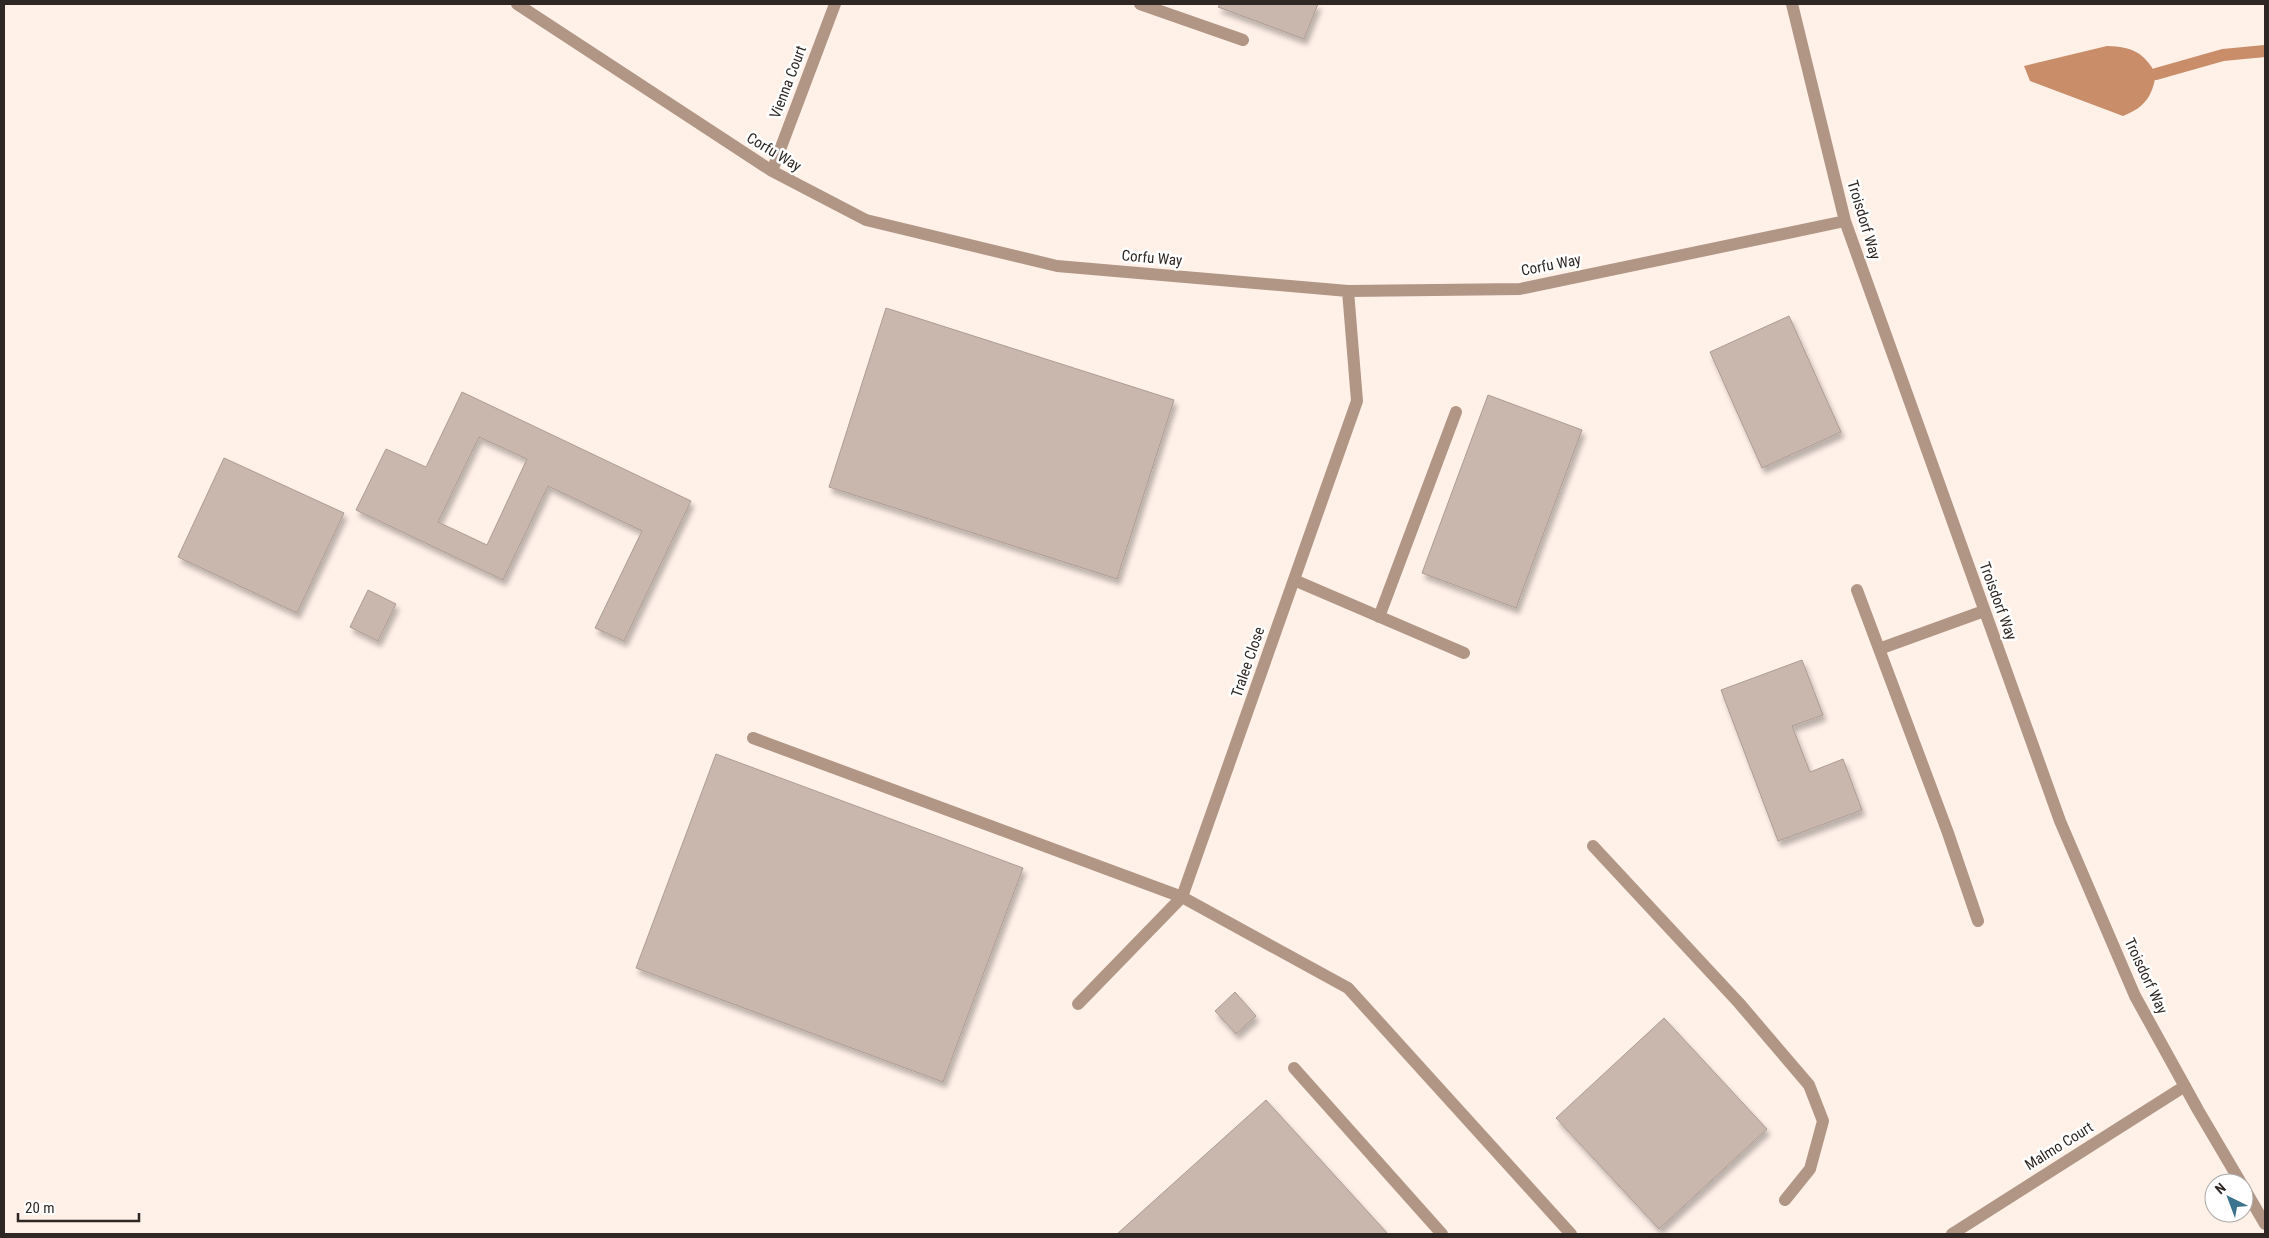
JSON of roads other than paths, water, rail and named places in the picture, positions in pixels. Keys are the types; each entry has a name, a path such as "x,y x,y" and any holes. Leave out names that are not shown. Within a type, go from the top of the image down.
{"street":[{"name":"Corfu Way","path":"517,4 772,172 866,220 1057,266 1348,291 1520,289 1845,221"},
{"name":"Vienna Court","path":"772,172 835,4"},
{"path":"1140,4 1243,40"},
{"name":"Troisdorf Way","path":"1792,4 1845,221 2060,821 2136,996 2184,1086 2235,1173"},
{"name":"Tralee Close","path":"1078,1004 1182,897 1357,401 1348,291"},
{"path":"1379,617 1456,412"},
{"path":"1294,580 1464,653"},
{"path":"1857,590 1948,833 1978,921"},
{"path":"1879,649 1984,611"},
{"path":"753,738 1182,897 1348,988 1572,1234"},
{"path":"1593,846 1739,1003 1809,1085 1823,1121 1810,1169 1786,1200"},
{"path":"1294,1068 1442,1234"},
{"name":"Malmo Court","path":"1952,1234 2184,1086"},
{"path":"2254,1205 2265,1224"}],"waterway":[{"path":"2156,74 2223,55 2265,51"}]}
